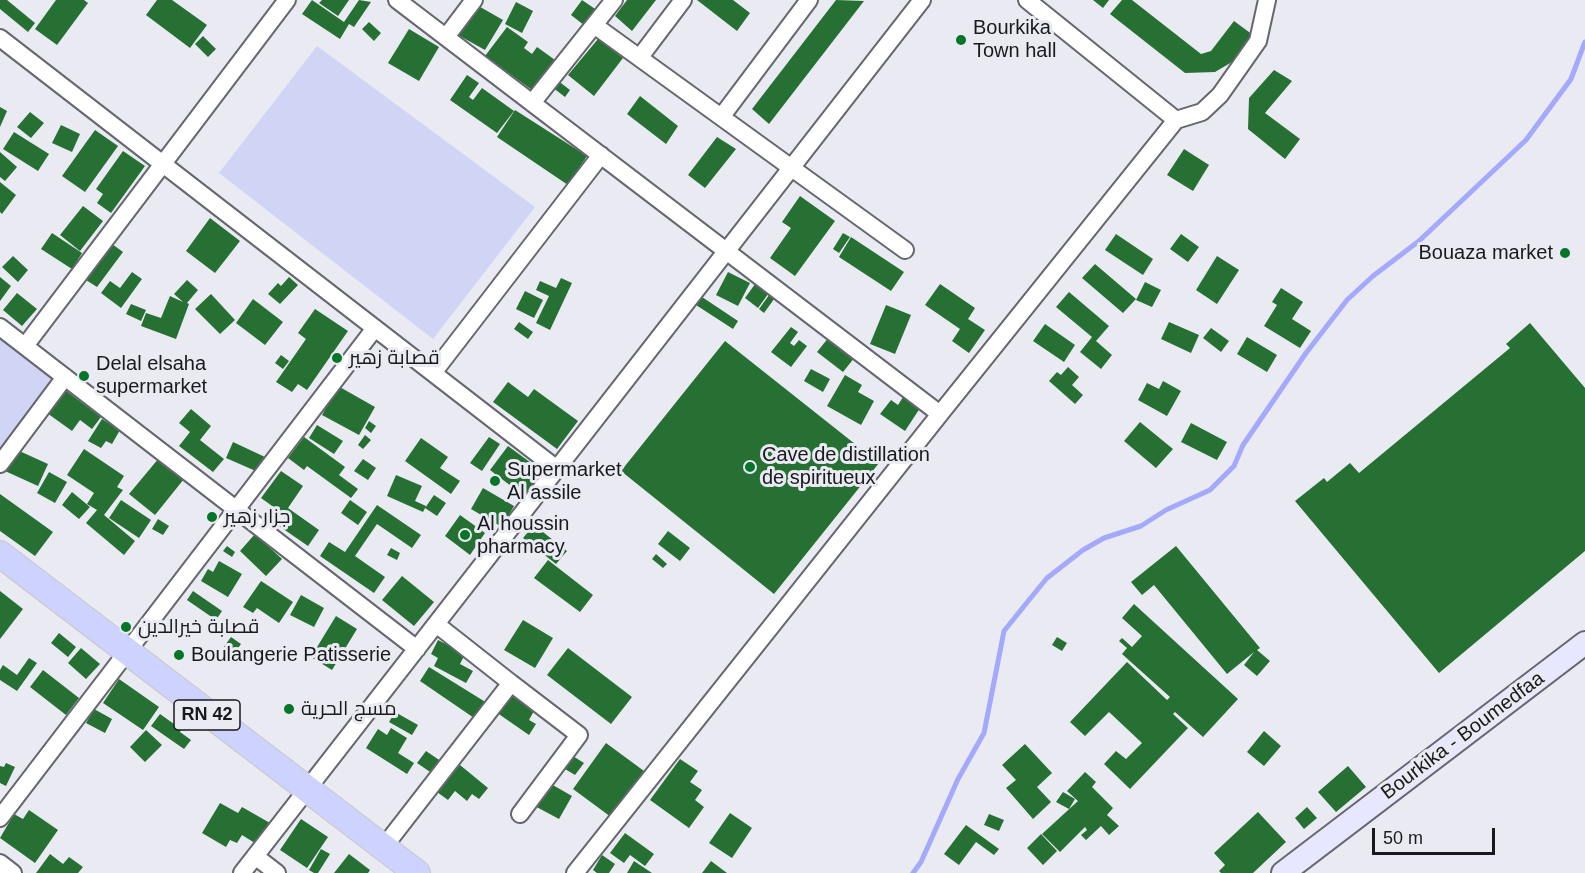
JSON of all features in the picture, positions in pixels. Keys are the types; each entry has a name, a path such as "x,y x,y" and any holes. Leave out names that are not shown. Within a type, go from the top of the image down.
{"main road":[{"name":"RN 42","path":"0,554 126,653 417,873"},
{"name":"Bourkika - Boumedfaa","path":"1283,873 1585,643"}],"street":[{"path":"25,346 286,0"},
{"path":"397,0 940,414"},
{"path":"446,37 474,0"},
{"path":"532,103 614,0"},
{"path":"640,57 683,0"},
{"path":"722,116 809,0"},
{"path":"242,873 922,0"},
{"path":"1027,0 1176,120"},
{"path":"575,873 1176,120 1202,112 1220,95 1258,41 1267,0"},
{"path":"594,25 792,166 905,250"},
{"path":"0,38 557,469"},
{"path":"433,373 601,155"},
{"path":"0,327 417,649"},
{"path":"0,818 375,328"},
{"path":"0,464 65,377"},
{"path":"436,624 579,735 520,814"},
{"path":"383,848 511,683"},
{"path":"255,856 277,873"},
{"path":"0,863 13,873"}],"shaded area":[{"path":"317,46 535,207 433,339 219,173"},
{"path":"0,332 59,377 0,450"}],"building":[{"path":"0,0 7,0 35,23 28,32 0,9"},
{"path":"56,0 84,0 88,3 57,45 35,29"},
{"path":"157,0 172,0 207,25 190,48 146,15"},
{"path":"312,0 344,22 359,0 371,2 354,27 349,24 340,39 302,14"},
{"path":"322,0 349,0 338,16 319,3"},
{"path":"582,0 601,13 589,29 571,15"},
{"path":"627,0 656,0 632,31 615,16"},
{"path":"697,0 733,0 750,13 737,31"},
{"path":"836,0 864,1 769,124 752,109"},
{"path":"1093,0 1109,0 1103,8"},
{"path":"1122,0 1132,0 1201,54 1211,51 1234,21 1253,35 1232,62 1215,72 1185,73 1110,14"},
{"path":"516,2 533,11 522,33 505,24"},
{"path":"475,4 503,20 485,50 458,35"},
{"path":"369,22 381,33 374,41 362,29"},
{"path":"507,27 528,42 524,48 532,54 537,47 562,65 539,95 485,56"},
{"path":"409,29 439,47 419,81 388,63"},
{"path":"203,36 216,49 208,57 195,44"},
{"path":"598,39 623,58 594,96 568,75"},
{"path":"1274,70 1292,81 1265,113 1300,139 1285,159 1248,129 1249,98"},
{"path":"467,75 479,83 469,97 473,100 482,88 514,111 497,133 450,100"},
{"path":"557,80 570,90 565,97 552,87"},
{"path":"640,96 678,126 666,144 627,114"},
{"path":"0,107 7,111 0,127"},
{"path":"515,110 587,156 568,185 497,137"},
{"path":"30,112 44,123 31,138 17,127"},
{"path":"61,125 80,134 72,152 52,143"},
{"path":"95,130 118,146 85,192 62,176"},
{"path":"14,132 49,154 38,171 3,149"},
{"path":"717,137 736,149 705,188 688,175"},
{"path":"1184,149 1209,165 1193,191 1167,175"},
{"path":"123,151 145,166 111,213 97,203 103,194 96,189"},
{"path":"0,152 17,167 5,181 0,177"},
{"path":"0,182 16,195 2,214 0,212"},
{"path":"800,196 835,221 795,276 770,258 791,228 782,222"},
{"path":"83,206 103,221 80,251 60,235"},
{"path":"210,218 240,241 215,273 186,251"},
{"path":"52,233 82,253 72,269 41,249"},
{"path":"843,233 850,237 839,253 833,249"},
{"path":"1116,234 1153,259 1143,275 1105,250"},
{"path":"1181,234 1199,247 1188,262 1170,249"},
{"path":"851,237 904,272 891,291 839,257"},
{"path":"112,244 123,252 97,287 86,280"},
{"path":"13,256 28,270 18,282 2,267"},
{"path":"1217,256 1239,270 1217,304 1196,290"},
{"path":"1095,264 1136,299 1123,313 1082,278"},
{"path":"132,272 142,279 121,308 101,293 110,281 120,288"},
{"path":"728,272 750,283 738,306 716,295"},
{"path":"0,277 11,286 0,301"},
{"path":"289,277 298,285 280,304 268,294 278,283 281,286"},
{"path":"561,278 572,283 550,330 536,323 549,296 536,290 540,281 556,288"},
{"path":"187,280 198,290 187,303 189,304 176,339 141,326 146,313 161,318 170,296 183,302 174,294"},
{"path":"758,280 771,290 758,308 745,298"},
{"path":"1145,282 1161,290 1152,307 1136,300"},
{"path":"940,284 975,308 968,319 985,330 969,353 952,341 960,329 925,305"},
{"path":"1281,288 1303,302 1292,319 1311,331 1300,348 1264,326 1277,305 1272,302"},
{"path":"525,291 543,300 534,318 516,309"},
{"path":"772,291 777,295 764,313 759,309"},
{"path":"1069,292 1109,326 1096,341 1112,355 1101,369 1080,352 1092,337 1056,307"},
{"path":"17,293 37,309 22,326 3,310"},
{"path":"211,294 235,320 220,334 195,309"},
{"path":"702,297 738,321 733,329 696,305"},
{"path":"253,299 283,322 265,345 236,323"},
{"path":"131,304 146,310 141,321 126,314"},
{"path":"886,305 911,315 895,354 870,344"},
{"path":"315,309 348,331 307,390 298,384 292,392 276,382 306,339 298,333"},
{"path":"519,322 533,332 528,339 514,329"},
{"path":"1169,322 1199,335 1191,353 1161,339"},
{"path":"1530,323 1585,388 1585,551 1439,673 1295,501 1324,478 1327,482 1350,463 1359,473 1510,348 1506,344"},
{"path":"1045,324 1075,345 1064,362 1033,341"},
{"path":"791,327 798,332 790,343 794,346 799,340 807,346 791,367 771,352"},
{"path":"1211,328 1229,341 1221,352 1203,338"},
{"path":"833,332 859,352 843,372 817,352"},
{"path":"1247,337 1277,355 1267,372 1237,354"},
{"name":"Cave de distillation de spiritueux","path":"725,341 879,463 774,594 621,471"},
{"path":"281,355 289,361 283,369 275,363"},
{"path":"1068,367 1079,377 1072,385 1083,395 1075,404 1049,381 1057,372 1061,375"},
{"path":"811,369 830,379 823,392 804,381"},
{"path":"845,375 862,385 858,392 874,401 861,425 827,406"},
{"path":"1163,381 1181,391 1167,416 1138,400 1147,383 1159,389"},
{"path":"508,382 528,397 534,389 578,421 557,449 493,402"},
{"path":"338,386 375,407 359,435 322,415"},
{"path":"65,390 101,417 92,429 80,420 72,431 47,413"},
{"path":"905,394 922,405 905,431 880,414 891,400 898,405"},
{"path":"191,409 211,426 200,440 224,459 213,472 179,446 190,432 179,423"},
{"path":"102,419 120,430 112,444 106,441 101,448 88,441"},
{"path":"369,421 376,426 371,433 365,428"},
{"path":"1140,422 1173,449 1156,468 1124,441"},
{"path":"1191,423 1227,442 1217,460 1181,442"},
{"path":"317,425 343,441 334,454 309,438"},
{"path":"365,435 371,440 363,449 358,445"},
{"path":"304,437 345,467 339,475 358,489 351,498 307,466 304,470 288,458"},
{"path":"489,437 500,444 482,471 470,463"},
{"path":"421,438 448,457 440,468 460,481 451,494 405,461"},
{"path":"233,442 265,457 258,472 226,458"},
{"path":"508,446 546,474 528,499 490,470"},
{"path":"15,449 48,464 38,486 5,471"},
{"path":"84,449 124,476 117,487 123,490 104,515 135,541 124,555 86,523 97,510 87,504 94,493 67,475"},
{"path":"159,458 184,479 155,515 129,494"},
{"path":"363,459 376,468 368,480 354,471"},
{"path":"281,471 303,486 288,508 319,530 308,546 279,526 286,516 261,498"},
{"path":"49,472 67,482 55,503 37,493"},
{"path":"396,475 422,486 415,501 426,506 423,512 387,496"},
{"path":"483,488 514,506 502,527 471,509"},
{"path":"72,492 90,507 79,519 62,505"},
{"path":"0,494 53,532 35,556 0,531"},
{"path":"434,495 446,503 437,516 425,508"},
{"path":"121,500 151,520 139,538 109,518"},
{"path":"350,500 367,512 358,525 341,513"},
{"path":"377,505 421,535 412,548 377,524 355,556 385,577 374,593 320,556 329,542 345,552"},
{"name":"Al houssin pharmacy","path":"460,515 485,533 470,555 445,536"},
{"path":"158,519 169,526 163,535 152,529"},
{"path":"534,525 567,551 556,564 523,538"},
{"path":"668,531 690,548 680,561 658,544"},
{"path":"255,534 282,559 266,576 240,551"},
{"path":"227,546 235,552 232,557 223,551"},
{"path":"1176,546 1260,648 1257,650 1270,661 1257,676 1244,665 1254,652 1227,674 1154,585 1142,595 1131,582"},
{"path":"391,548 400,553 397,560 387,555"},
{"path":"656,554 667,564 663,568 652,559"},
{"path":"548,560 593,595 580,612 534,578"},
{"path":"219,561 242,574 228,597 201,581 208,569 213,572"},
{"path":"402,576 434,602 414,626 382,600"},
{"path":"261,581 293,602 279,623 257,608 253,613 243,607"},
{"path":"0,591 23,609 0,639"},
{"path":"193,591 222,611 216,620 187,600"},
{"path":"301,595 324,608 314,627 290,615"},
{"path":"1134,604 1238,699 1203,737 1175,712 1173,714 1188,728 1130,789 1104,764 1116,751 1126,759 1142,743 1109,712 1085,736 1070,722 1127,662 1167,700 1170,697 1122,654 1127,648 1119,641 1122,638 1132,647 1142,636 1122,618"},
{"path":"336,616 357,629 332,670 311,657"},
{"path":"523,620 553,638 535,668 504,650"},
{"path":"59,633 76,647 68,657 51,643"},
{"path":"231,637 241,644 233,655 223,648"},
{"path":"1057,637 1067,643 1062,651 1052,645"},
{"path":"438,640 465,654 460,664 473,671 466,683 434,666 438,658 431,654"},
{"path":"81,648 100,664 86,679 68,663"},
{"path":"568,648 632,697 611,724 547,675"},
{"path":"29,658 37,663 17,691 0,680 0,670 3,665 17,675"},
{"path":"429,667 487,703 477,720 420,681"},
{"path":"43,670 79,698 66,715 30,687"},
{"path":"119,679 159,707 143,730 103,703"},
{"path":"506,690 535,709 529,720 536,724 529,735 493,710"},
{"path":"94,709 112,719 105,733 86,723"},
{"path":"395,712 418,725 412,735 389,722"},
{"path":"160,714 181,729 180,732 191,740 184,749 151,726"},
{"path":"391,728 407,738 398,753 414,763 407,774 366,748 378,729 387,735"},
{"path":"146,730 162,745 145,762 130,747"},
{"path":"1264,731 1281,746 1264,766 1247,752"},
{"path":"606,743 644,771 611,817 573,789"},
{"path":"1025,744 1052,773 1037,787 1051,802 1033,819 1006,788 1016,780 1002,765"},
{"path":"426,751 445,764 436,776 417,763"},
{"path":"568,753 584,763 575,775 560,766"},
{"path":"680,759 698,771 690,782 702,790 695,800 704,807 689,828 650,800"},
{"path":"6,763 15,767 6,786 0,783 0,766 4,767"},
{"path":"460,765 488,788 479,799 472,794 467,801 455,791 448,800 437,792"},
{"path":"1348,766 1366,787 1336,812 1318,792"},
{"path":"1085,772 1096,782 1092,787 1113,808 1107,815 1119,826 1109,835 1101,826 1086,840 1081,835 1087,830 1085,827 1060,852 1042,834 1078,801 1067,791"},
{"path":"544,780 572,796 559,819 531,804"},
{"path":"1063,792 1075,799 1069,809 1056,802"},
{"path":"220,803 238,813 242,807 270,823 258,845 242,835 237,843 230,840 226,847 202,833"},
{"path":"1307,807 1317,818 1304,829 1295,818"},
{"path":"29,810 58,830 35,863 0,838 14,814 23,819"},
{"path":"1258,812 1286,842 1253,873 1221,873 1219,871 1225,865 1214,853"},
{"path":"730,813 752,828 732,858 709,843"},
{"path":"989,814 1004,820 999,831 984,825"},
{"path":"301,819 328,837 307,868 280,850"},
{"path":"966,825 999,849 994,855 976,842 959,865 944,854"},
{"path":"625,833 654,854 645,866 630,855 624,863 610,853"},
{"path":"1041,834 1057,851 1043,865 1027,848"},
{"path":"321,849 330,854 318,873 314,873 309,870"},
{"path":"50,854 63,864 69,857 83,867 78,873 36,873"},
{"path":"349,854 370,870 368,873 334,873"},
{"path":"602,855 615,864 609,873 597,873 593,870"},
{"path":"634,861 652,873 627,873"},
{"path":"711,861 727,873 702,873"}],"waterway":[{"path":"913,873 921,862 958,779 984,733 1004,631 1029,600 1047,578 1083,550 1104,538 1141,526 1166,510 1210,490 1234,466 1243,445 1306,353 1347,300 1373,276 1419,241 1526,140 1571,79 1585,42"}],"place":[{"name":"Bourkika Town hall","path":"961,40"},
{"name":"Bouaza market","path":"1565,253"},
{"name":"قصابة زهير","path":"337,358"},
{"name":"Delal elsaha supermarket","path":"84,376"},
{"name":"Cave de distillation de spiritueux","path":"750,467"},
{"name":"Supermarket Al assile","path":"495,481"},
{"name":"جزار زهير","path":"212,517"},
{"name":"Al houssin pharmacy","path":"465,535"},
{"name":"قصابة خيرالدين","path":"126,627"},
{"name":"Boulangerie Patisserie","path":"179,655"},
{"name":"مسج الحرية","path":"289,709"}]}
